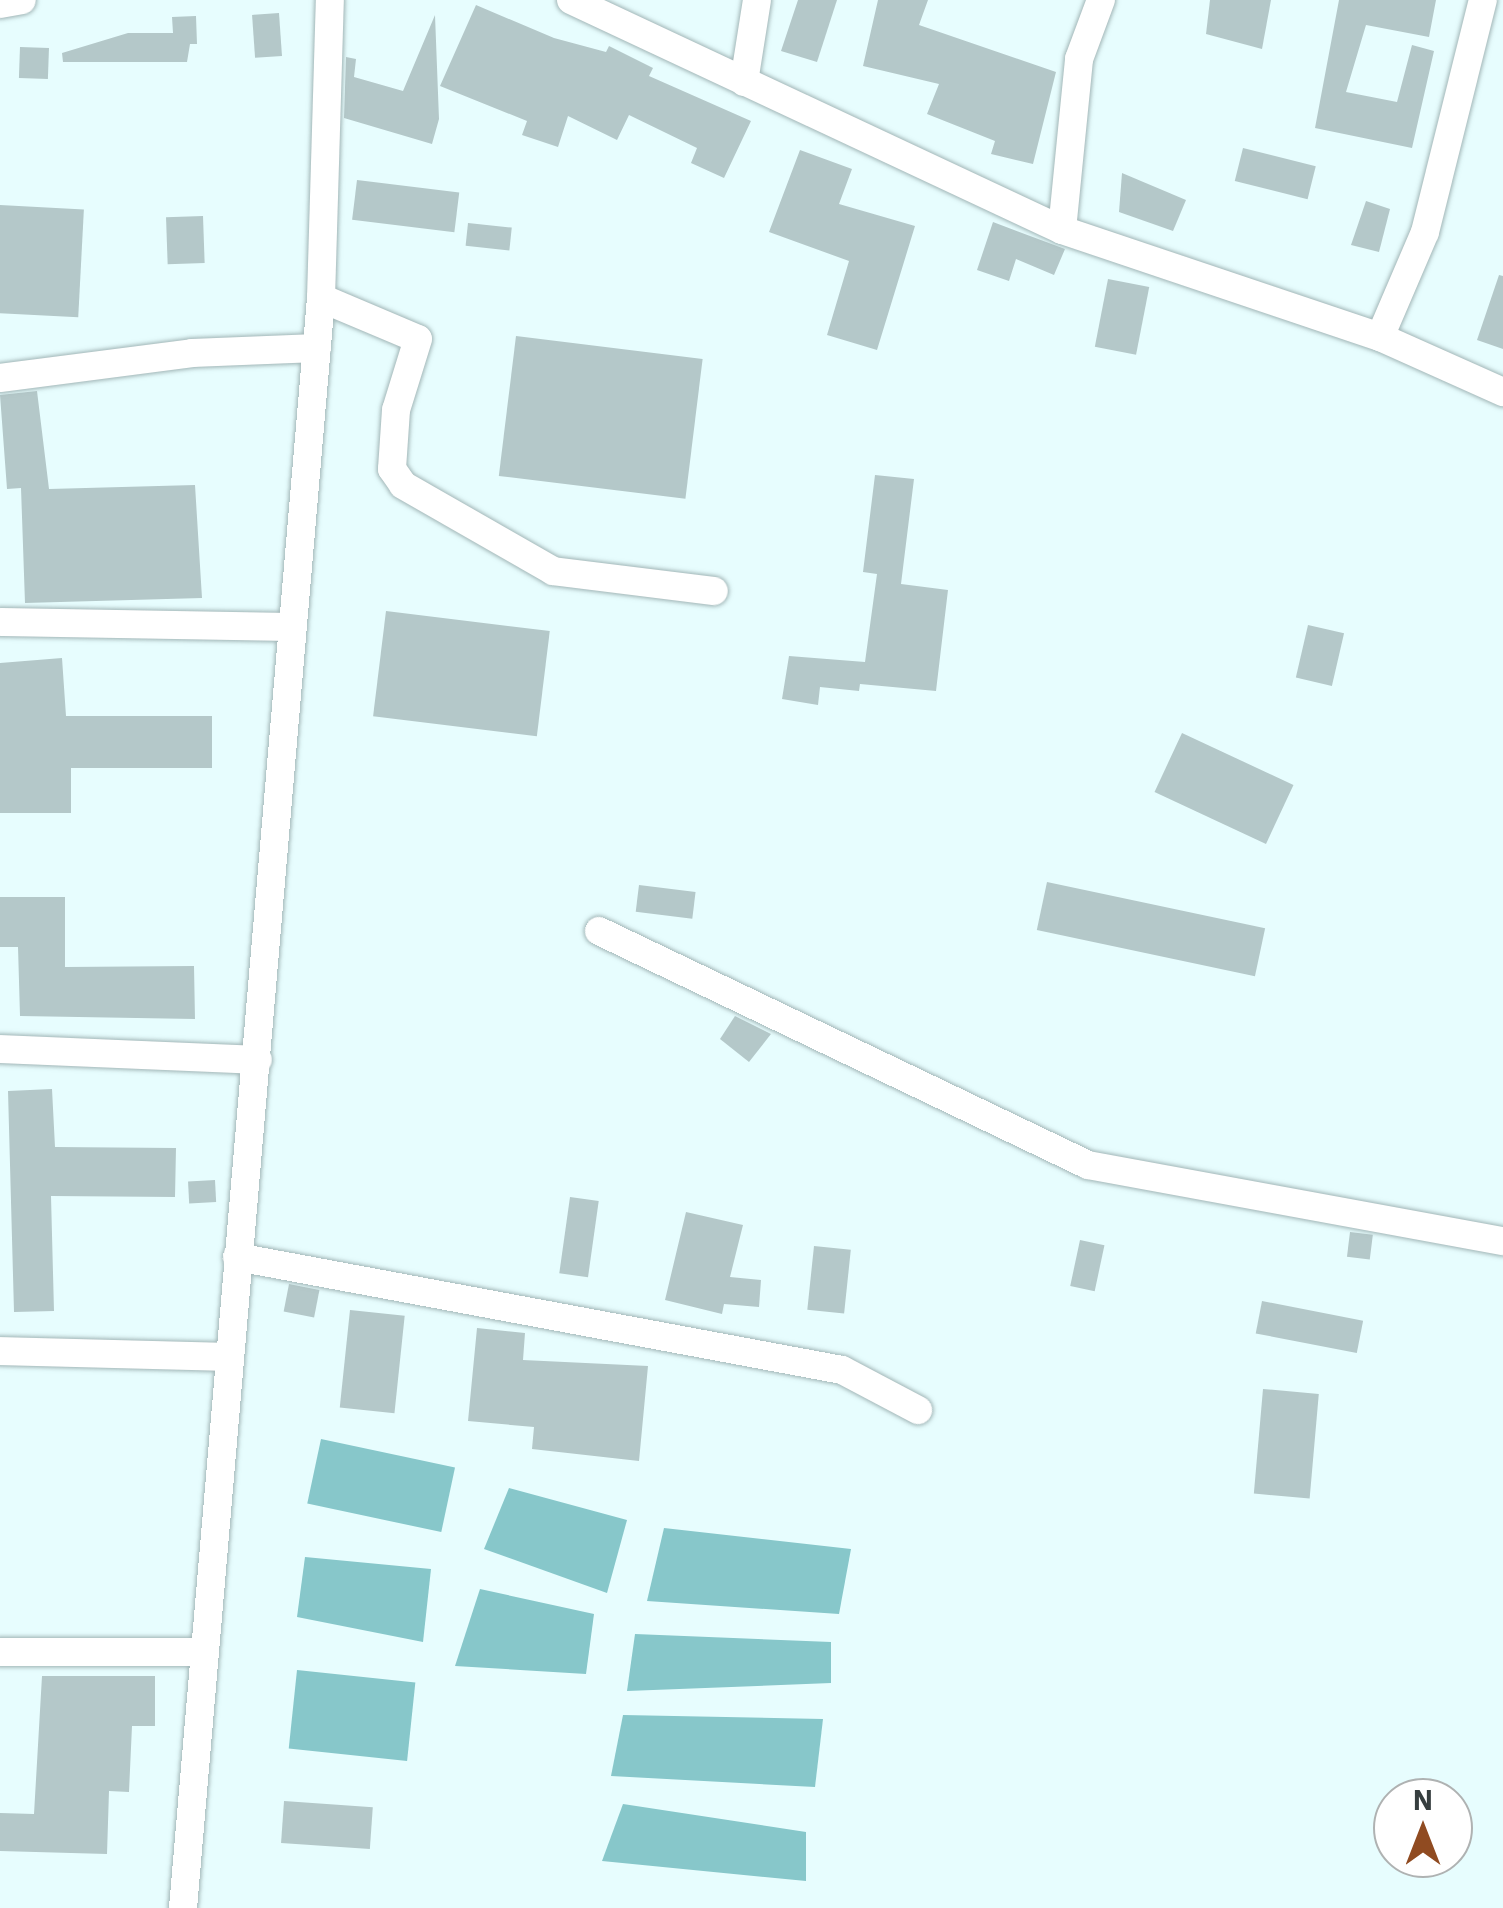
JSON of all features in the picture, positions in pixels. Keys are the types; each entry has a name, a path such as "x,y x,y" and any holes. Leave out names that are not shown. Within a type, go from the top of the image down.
{"street":[{"path":"0,4 22,0"},
{"path":"183,1908 200,1652 258,1060 321,298 330,0"},
{"path":"571,0 1062,230 1380,338 1503,392"},
{"path":"744,82 758,0"},
{"path":"1062,230 1079,59 1101,0"},
{"path":"1380,338 1425,232 1483,0"},
{"path":"321,298 418,339 396,410 392,470 403,484 553,571 714,591"},
{"path":"0,378 192,352 317,348"},
{"path":"0,622 291,626"},
{"path":"599,931 1088,1165 1503,1241"},
{"path":"0,1048 258,1060"},
{"path":"237,1257 842,1370 918,1410"},
{"path":"0,1352 226,1357"},
{"path":"0,1652 200,1652"}],"water":[{"path":"321,1439 455,1467 441,1532 307,1504"},
{"path":"509,1488 627,1520 607,1593 484,1549"},
{"path":"664,1528 851,1549 839,1614 647,1601"},
{"path":"305,1557 431,1569 423,1642 297,1617"},
{"path":"480,1589 594,1614 586,1674 455,1666"},
{"path":"635,1634 831,1642 831,1683 627,1691"},
{"path":"297,1670 415,1682 407,1761 289,1749"},
{"path":"623,1715 823,1719 815,1787 611,1776"},
{"path":"623,1804 806,1832 806,1881 602,1861"}],"building":[{"path":"798,0 837,0 817,62 781,51"},
{"path":"878,0 928,0 919,25 1056,72 1033,164 991,154 995,141 927,114 939,84 863,66"},
{"path":"1210,0 1271,0 1262,49 1206,34"},
{"path":"1339,0 1436,0 1429,37 1366,25 1346,92 1397,102 1412,45 1434,51 1412,148 1315,128"},
{"path":"476,5 554,38 606,52 609,46 653,68 649,76 751,121 724,178 691,163 697,148 629,115 617,140 568,116 558,147 522,135 527,121 440,86"},
{"path":"279,13 282,56 255,58 252,15"},
{"path":"435,15 439,119 432,144 344,118 346,57 356,59 354,77 403,91"},
{"path":"196,16 197,44 190,44 187,62 63,62 62,53 128,33 173,33 172,17"},
{"path":"20,47 49,48 48,79 19,78"},
{"path":"1243,148 1316,166 1308,199 1235,181"},
{"path":"800,150 852,169 839,204 915,226 877,350 827,335 849,261 769,232"},
{"path":"1122,173 1186,200 1173,231 1119,212"},
{"path":"357,180 459,193 454,232 352,220"},
{"path":"1366,201 1390,209 1379,252 1351,245"},
{"path":"0,205 84,209 78,317 0,313"},
{"path":"203,216 205,263 168,264 166,217"},
{"path":"993,222 1065,249 1054,275 1016,259 1009,281 977,270"},
{"path":"468,223 512,228 509,250 466,246"},
{"path":"1499,275 1503,276 1503,349 1477,340"},
{"path":"1108,279 1149,287 1136,355 1095,347"},
{"path":"516,336 703,359 685,499 499,476"},
{"path":"37,391 49,489 195,485 202,598 25,603 21,488 7,489 0,395"},
{"path":"875,475 914,479 901,584 948,590 936,691 860,684 859,691 820,687 818,705 782,699 789,656 865,662 877,574 863,572"},
{"path":"386,611 550,631 537,736 373,716"},
{"path":"1308,625 1344,633 1332,686 1296,678"},
{"path":"62,658 66,716 212,716 212,768 71,768 71,813 0,813 0,663"},
{"path":"1182,733 1293,785 1266,844 1155,792"},
{"path":"1047,882 1265,928 1255,976 1037,930"},
{"path":"639,885 696,892 692,919 636,912"},
{"path":"0,897 65,897 65,967 194,966 195,1019 20,1016 18,947 0,947"},
{"path":"735,1016 771,1034 749,1062 720,1039"},
{"path":"52,1089 55,1147 176,1148 175,1197 51,1196 54,1311 14,1312 8,1091"},
{"path":"215,1180 216,1202 189,1203 188,1181"},
{"path":"570,1197 599,1201 588,1277 559,1273"},
{"path":"686,1212 743,1225 730,1277 761,1280 759,1307 724,1304 722,1314 665,1300"},
{"path":"1350,1232 1373,1235 1370,1260 1347,1257"},
{"path":"1080,1240 1104,1245 1095,1291 1070,1286"},
{"path":"814,1246 851,1250 844,1314 807,1310"},
{"path":"289,1284 319,1290 314,1317 284,1311"},
{"path":"1262,1301 1363,1321 1357,1353 1256,1333"},
{"path":"350,1310 405,1316 394,1413 340,1407"},
{"path":"477,1328 525,1333 523,1360 648,1366 639,1461 532,1449 534,1427 468,1421"},
{"path":"1263,1389 1319,1394 1310,1498 1254,1494"},
{"path":"42,1676 155,1676 155,1726 132,1726 129,1792 109,1791 107,1854 0,1851 0,1813 34,1814"},
{"path":"284,1801 373,1807 370,1849 281,1843"}]}
